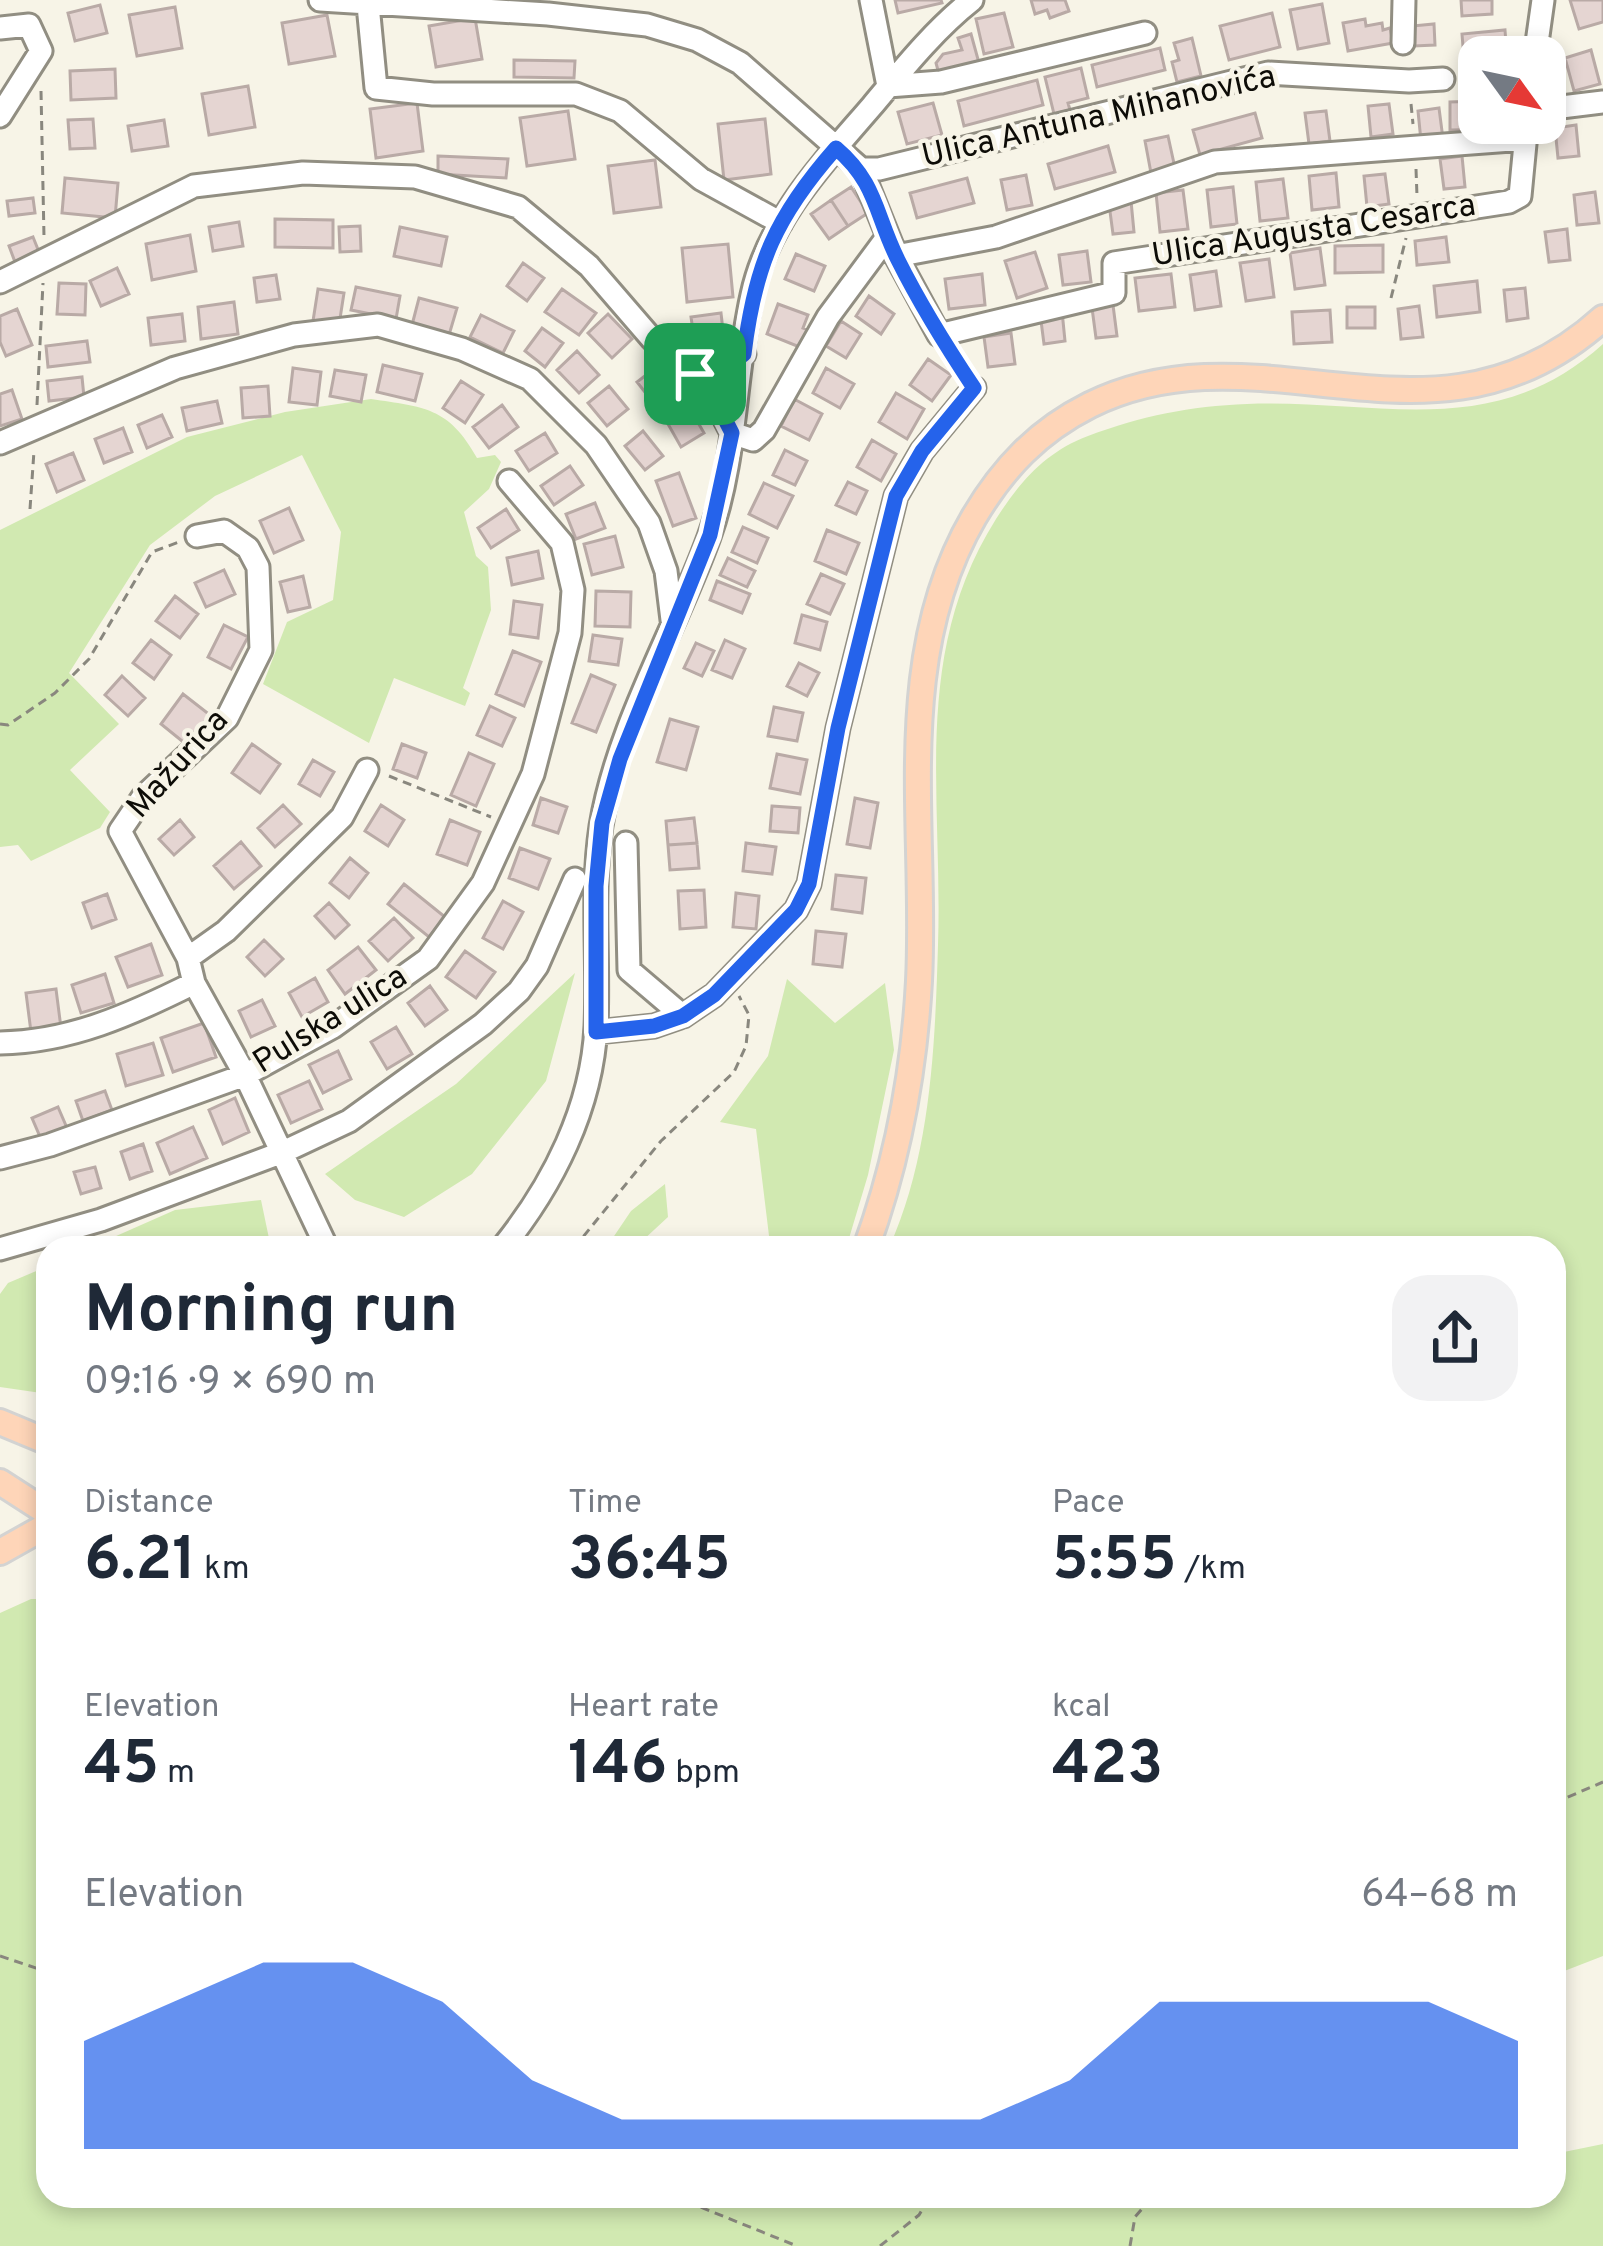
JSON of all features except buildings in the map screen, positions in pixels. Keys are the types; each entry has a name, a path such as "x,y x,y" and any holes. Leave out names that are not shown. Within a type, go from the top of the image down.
{"main road":[{"path":"870,1236 901,1141 913,1065 920,977 919,720 926,650 943,582 992,486 1018,454 1052,428 1120,392 1204,378 1455,390 1490,383 1545,362 1603,318"},
{"path":"0,1422 36,1437"},
{"path":"0,1482 36,1506"},
{"path":"0,1552 36,1532"}],"street":[{"path":"320,0 548,14 664,30 697,40 740,63 861,170 892,246 939,335"},
{"path":"871,0 889,86"},
{"path":"510,1236 561,1160 586,1089 596,1032 596,886 602,823 610,788 672,621 710,535 761,261 781,223 836,148 972,0"},
{"path":"1403,43 1404,0"},
{"path":"1538,36 1543,0"},
{"path":"368,5 376,88 434,94 576,94 620,111 701,179 781,223"},
{"path":"0,28 29,25 41,51 0,116"},
{"path":"889,86 941,82 1145,33"},
{"name":"Ulica Antuna Mihanovića","path":"861,170 1268,73 1443,80"},
{"path":"1566,106 1603,102"},
{"path":"0,282 194,186 302,173 415,177 518,207 589,266 652,339 695,374 732,433 753,440 764,430 828,317 892,246 996,237 1214,162 1458,140"},
{"name":"Ulica Augusta Cesarca","path":"939,335 1114,293 1114,263 1509,202 1520,196 1525,144"},
{"path":"0,443 175,368 294,335 378,325 462,349 530,380 580,428 649,523 666,571 672,621"},
{"path":"695,374 730,365 744,354"},
{"path":"596,1032 654,1026 683,1016 731,978 796,910 809,884 838,728 896,496 922,451 974,388"},
{"name":"Pulska ulica","path":"0,1158 50,1145 245,1075 333,1027 428,959 483,883 510,824 538,754 569,633 573,590 562,544 508,481"},
{"name":"Mažurica","path":"197,536 224,531 248,548 258,567 261,650 227,718 143,797 120,831 188,958 194,983 245,1075 322,1236"},
{"path":"188,958 226,931 342,817 367,770"},
{"path":"626,843 629,970 683,1016"},
{"path":"45,1236 283,1152 349,1120 483,1024 519,991 537,966 575,879"},
{"path":"0,1043 38,1042 129,1016 194,983"},
{"path":"0,1249 36,1239"}],"path":[{"path":"1391,298 1402,245 1418,215 1416,146"},
{"path":"939,335 974,388"},
{"path":"0,724 8,724 55,693 88,659 152,552 197,536"},
{"path":"367,770 510,824"},
{"path":"584,1236 662,1141 734,1072 746,1046 748,1015 731,978"},
{"path":"1566,1798 1603,1783"},
{"path":"0,1956 36,1968"},
{"path":"703,2208 796,2246"},
{"path":"880,2246 923,2208"},
{"path":"1130,2246 1135,2217 1143,2208"}],"green space":[{"path":"1603,344 1603,1956 1566,1970 1566,1236 894,1236 914,1175 932,1060 938,945 937,727 942,674 969,570 1014,493 1034,470 1073,443 1147,418 1247,404 1388,409 1477,405 1519,394 1561,375"},
{"path":"371,399 433,412 456,428 477,458 495,455 501,462 489,489 464,512 476,556 488,567 491,610 463,688 470,693 465,706 394,678 369,743 263,684 287,622 333,600 341,532 302,455 215,496 150,545 69,673 119,724 70,770 110,812 100,828 31,861 18,845 0,847 0,530 187,437 285,412"},
{"path":"575,973 546,1081 472,1174 404,1217 355,1200 325,1174 456,1084"},
{"path":"787,979 835,1023 885,983 894,1050 868,1175 850,1236 769,1236 756,1129 720,1122 768,1056"},
{"path":"665,1184 668,1217 647,1236 614,1236 631,1211"},
{"path":"261,1200 268,1236 116,1236 175,1210"},
{"path":"36,1271 36,1392 0,1387 0,1294 8,1283"},
{"path":"36,1599 36,2208 1566,2208 1566,2152 1603,2144 1603,2246 0,2246 0,1613"}],"route":[{"path":"836,148 861,170 896,256 974,388 922,451 896,496 838,728 809,884 796,910 714,995 683,1016 654,1026 596,1032 596,886 602,823 620,759 710,535 732,433 695,374 730,365 744,354 761,261 814,173 836,148"}]}
